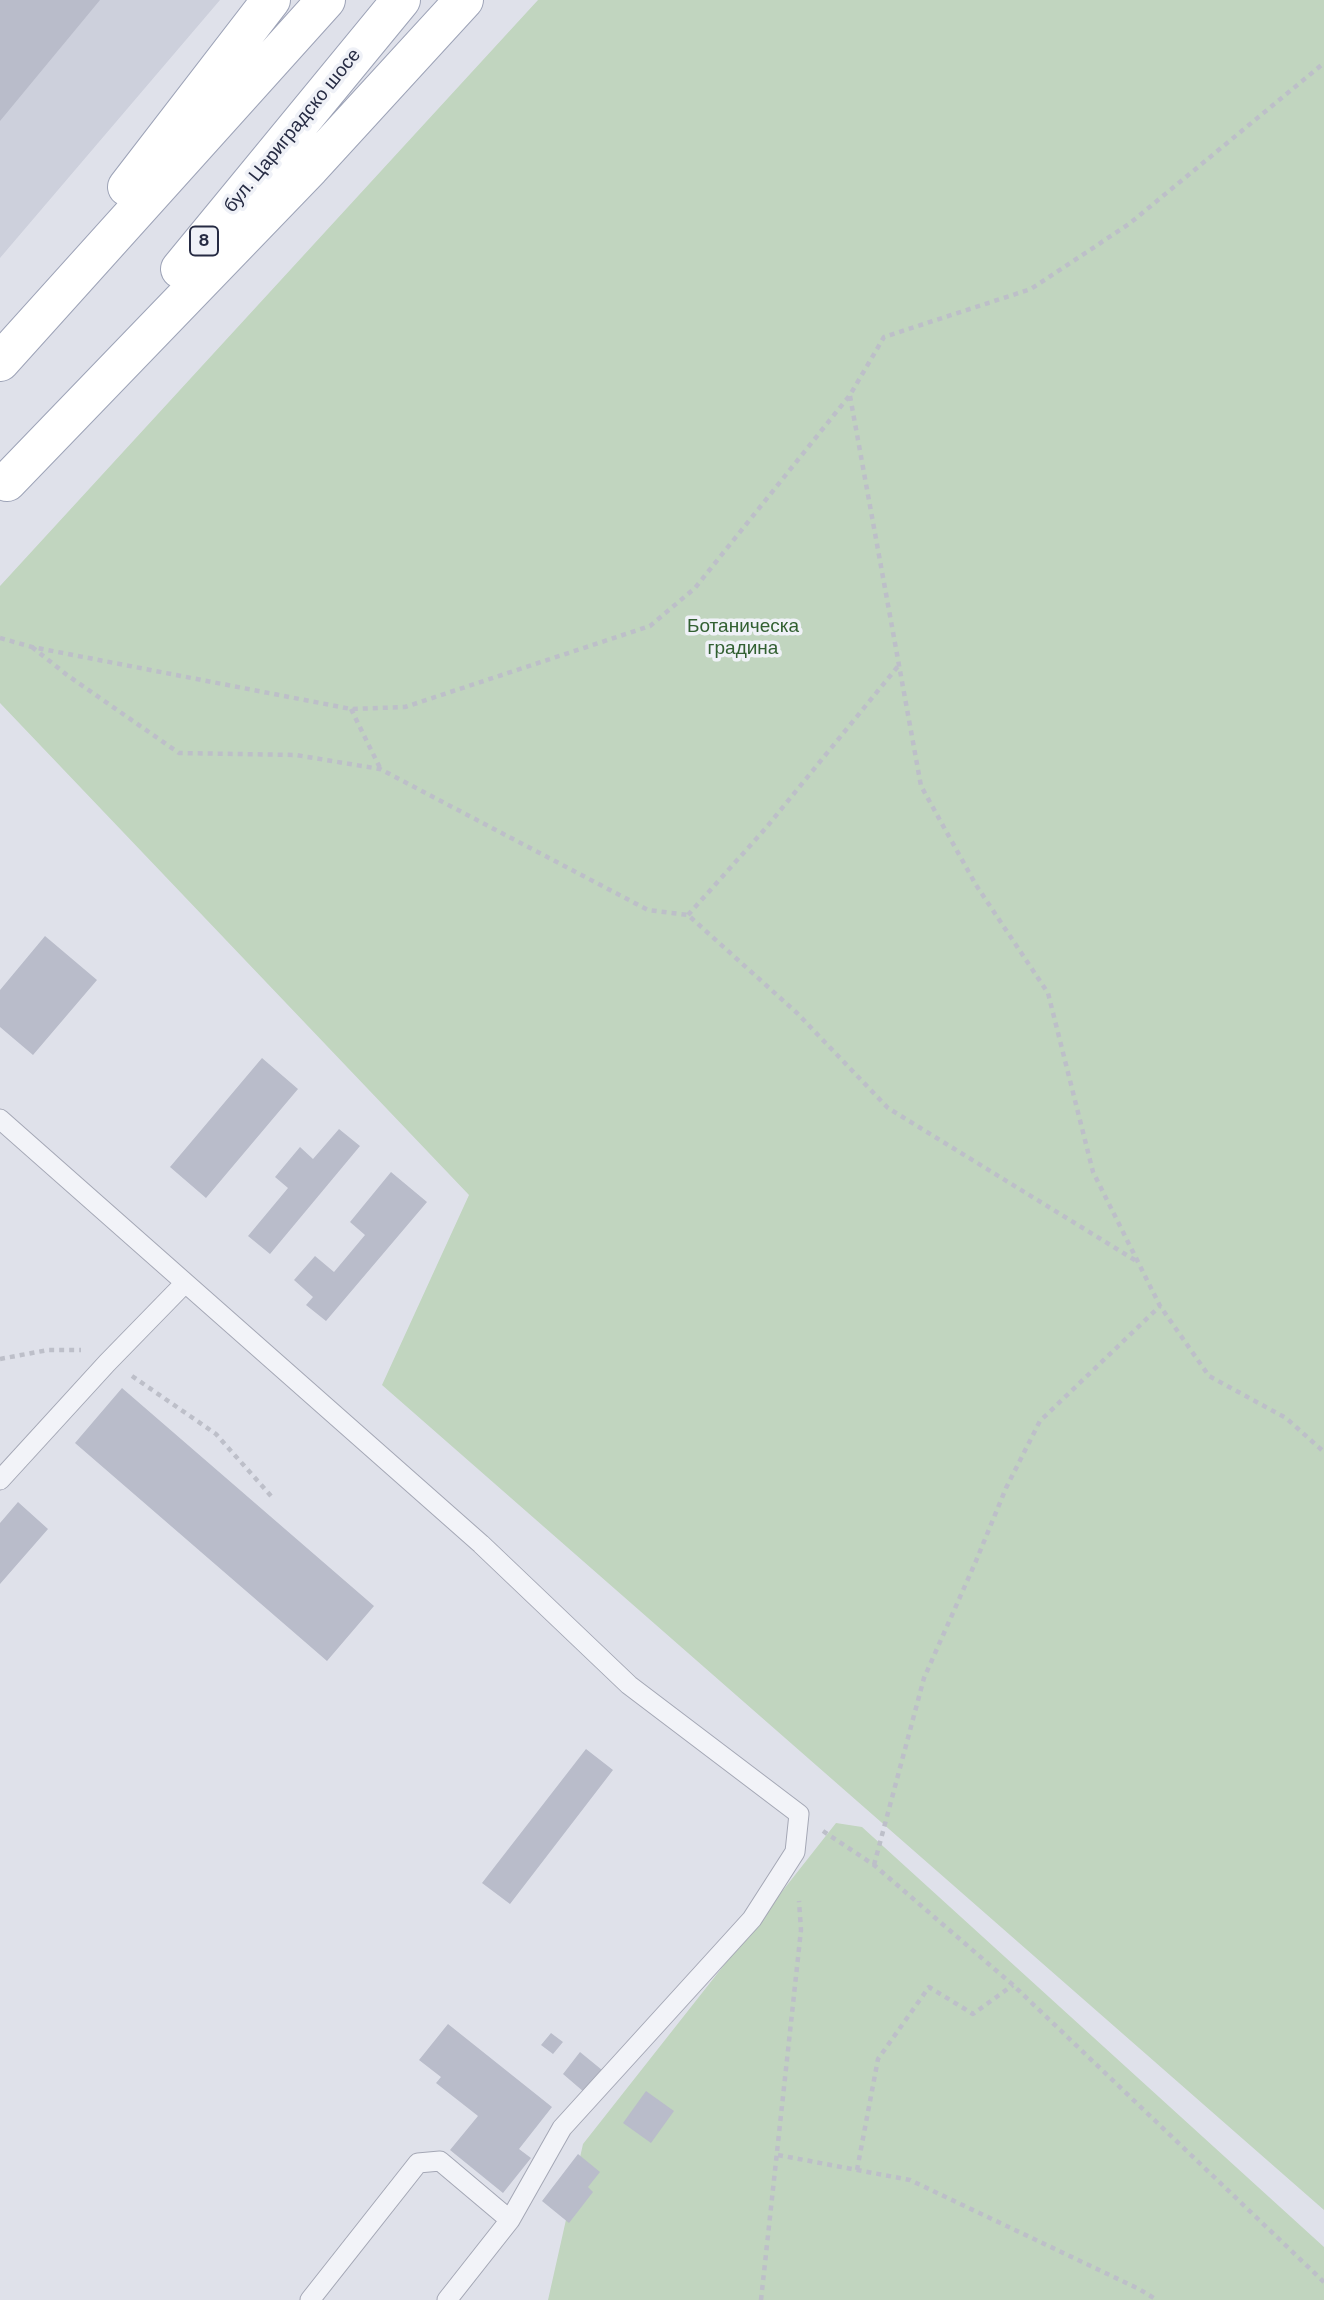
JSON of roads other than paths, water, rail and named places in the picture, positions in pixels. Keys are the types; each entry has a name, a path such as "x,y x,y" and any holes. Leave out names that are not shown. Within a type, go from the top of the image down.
{"main road":[{"path":"0,352 271,0"},
{"path":"0,362 326,0"},
{"name":"бул. Цариградско шосе","path":"4,486 401,0"},
{"path":"4,486 300,177 464,0"}],"lane":[{"path":"0,1119 481,1544 629,1685 799,1814 795,1852 752,1919 562,2127 510,2220 447,2300"},
{"path":"0,1480 185,1283"},
{"path":"310,2300 418,2163 440,2161 510,2220"}],"park label":[{"name":"Ботаническа градина","path":"743,638"}]}
